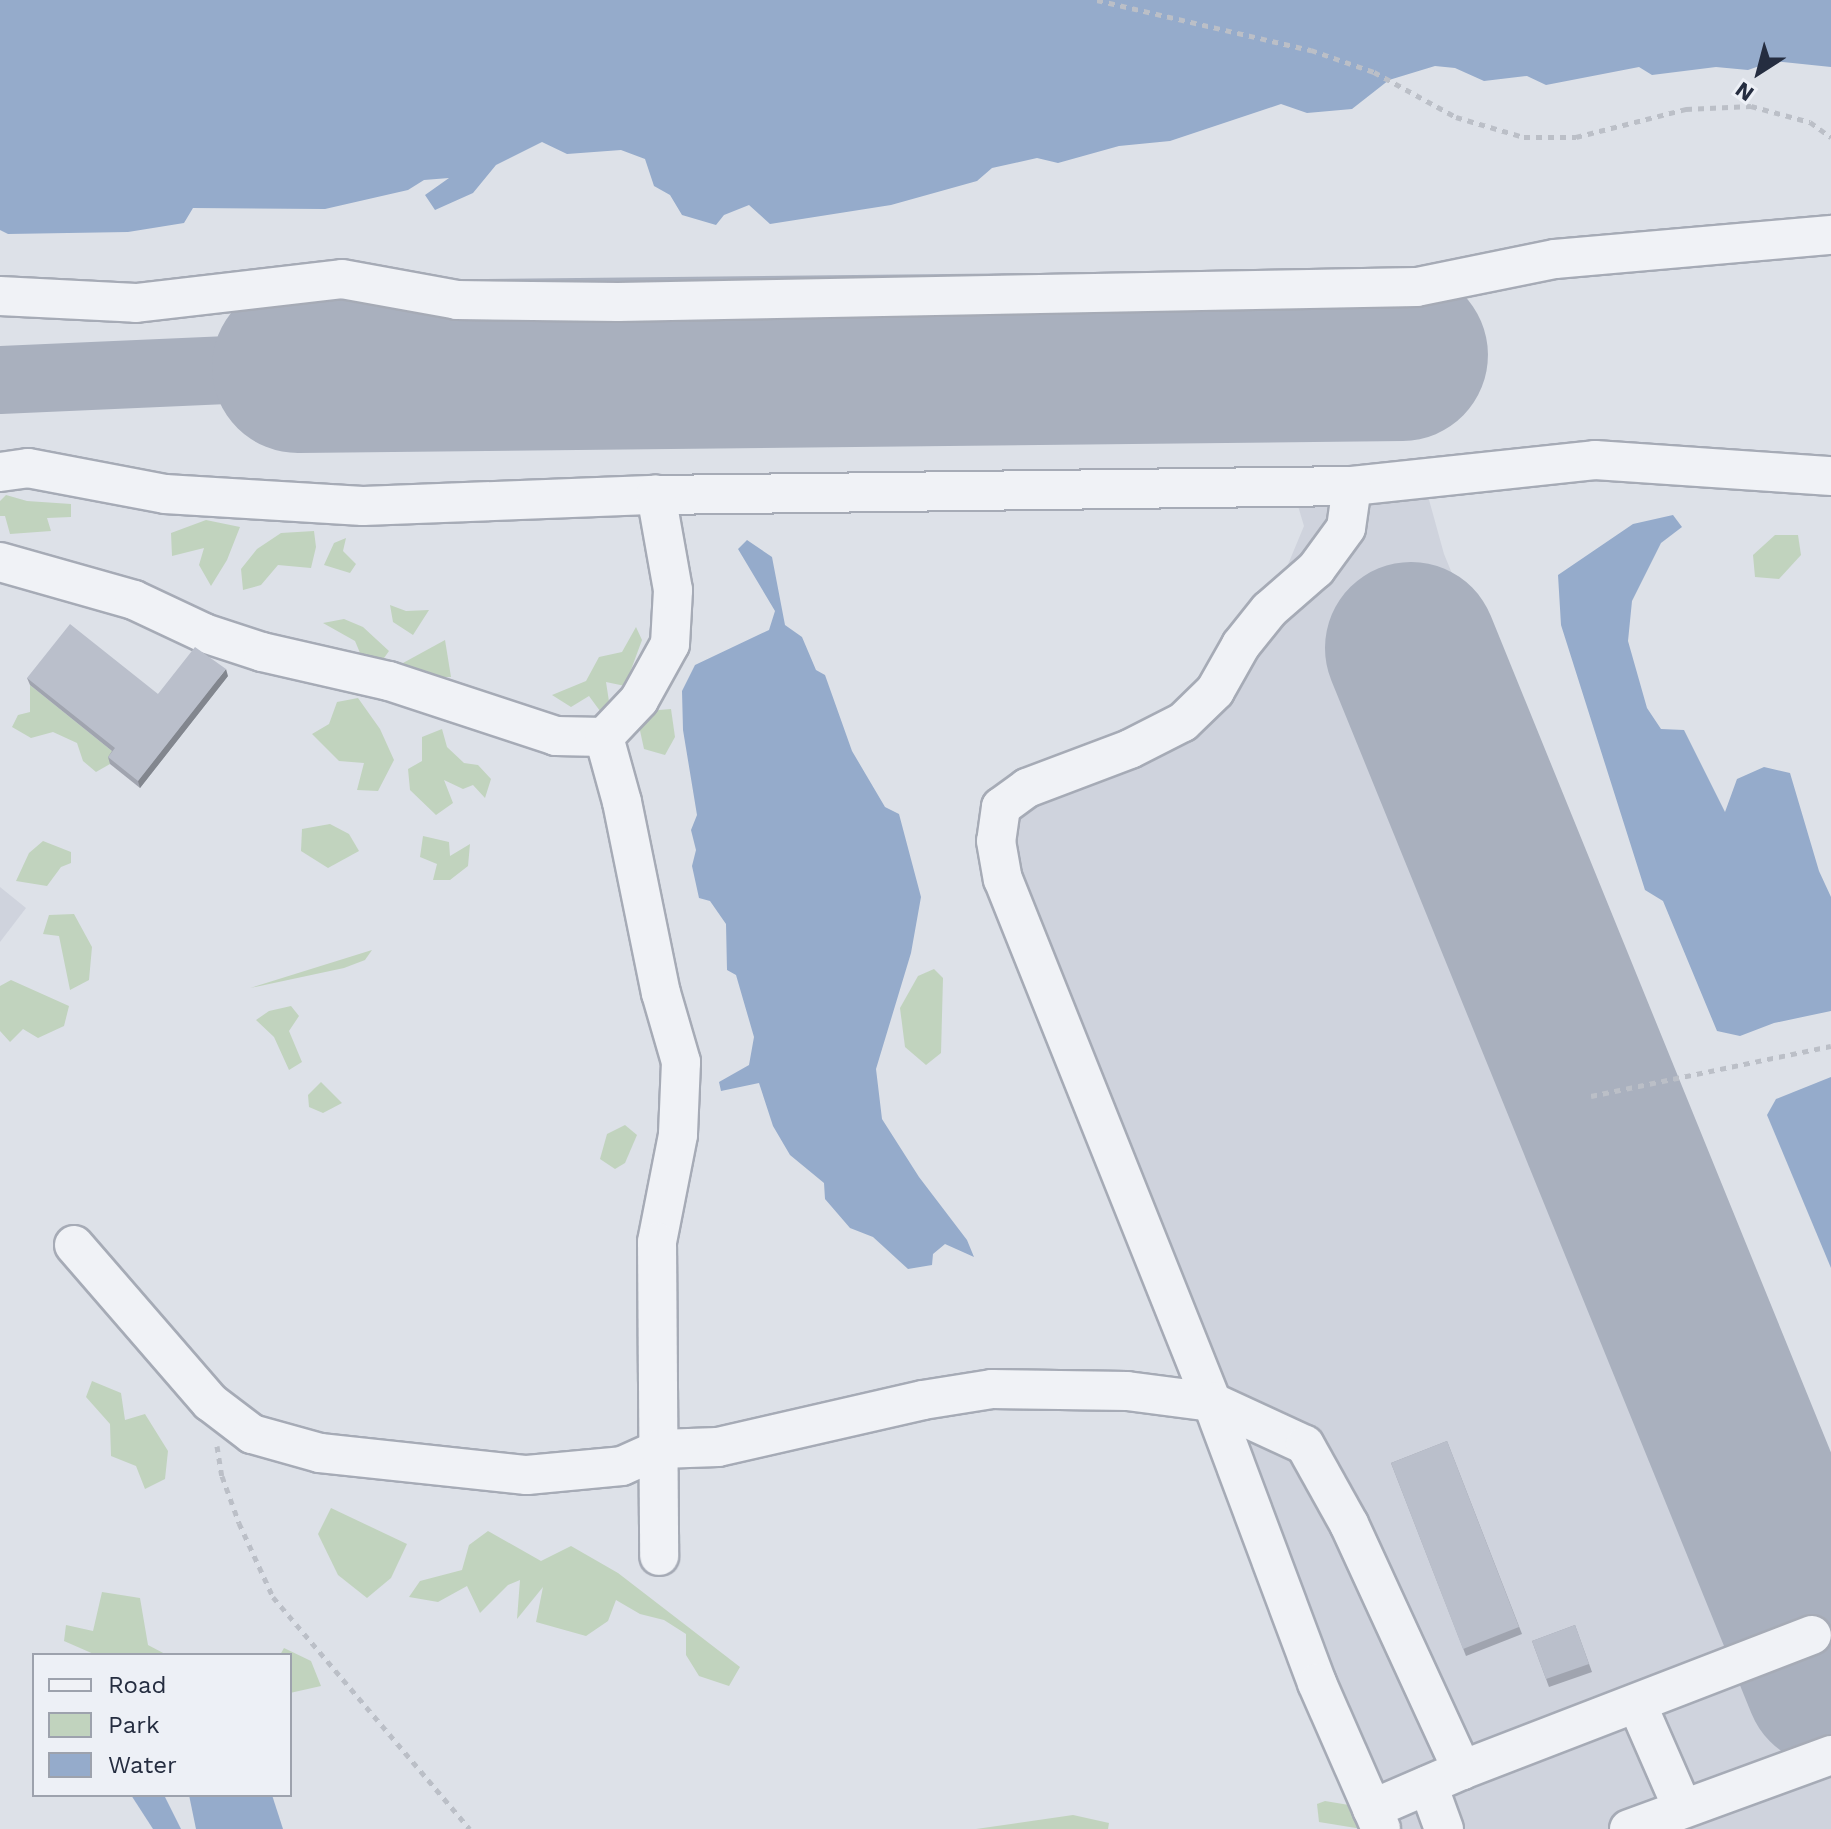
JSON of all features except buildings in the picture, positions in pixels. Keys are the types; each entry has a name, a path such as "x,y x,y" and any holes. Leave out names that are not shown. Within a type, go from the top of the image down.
{"lane":[{"path":"0,296 136,303 342,279 457,300 618,302 1417,287 1555,259 1831,235"},
{"path":"0,472 28,468 165,494 363,506 656,495 1352,486 1595,460 1831,476"},
{"path":"1352,486 1346,528 1316,569 1269,610 1241,645 1215,691 1183,722 1130,749 1027,788 1001,807 996,841 1003,879 1212,1402 1317,1683 1376,1819 1428,1785 1462,1770 1812,1635"},
{"path":"0,562 134,600 204,633 262,652 389,681 556,736 604,737 639,700 670,644 673,590 656,495"},
{"path":"604,737 622,802 661,993 681,1062 678,1135 657,1242 659,1556"},
{"path":"74,1245 210,1402 252,1434 320,1453 527,1475 622,1466 660,1449 718,1447 923,1400 992,1389 1127,1391 1212,1402 1305,1445 1349,1524 1462,1770"},
{"path":"1637,1704 1682,1807"},
{"path":"1629,1829 1682,1807 1831,1755"},
{"path":"1428,1785 1444,1829"}],"path":[{"path":"1097,0 1311,50 1374,72 1456,117 1524,137 1576,137 1686,109 1751,106 1810,122 1831,137"},
{"path":"1591,1096 1831,1046"},
{"path":"210,1402 222,1476 239,1523 273,1597 470,1829"}],"shaded area":[{"path":"1423,478 1444,554 1831,1495 1831,1829 1382,1829 1001,870 1001,807 1183,722 1269,610 1304,526 1292,486"},
{"path":"0,887 26,908 0,942"}],"green space":[{"path":"6,495 27,501 71,504 71,517 47,518 51,531 10,534 5,516 0,516 0,501"},
{"path":"206,520 240,527 227,560 211,586 199,565 204,548 172,556 171,533"},
{"path":"314,531 316,547 311,568 278,565 261,585 243,590 241,569 257,549 281,533"},
{"path":"1775,535 1798,535 1801,555 1779,579 1755,577 1753,555"},
{"path":"346,538 343,551 356,564 350,573 324,565 334,543"},
{"path":"390,605 406,611 429,610 413,635 393,622"},
{"path":"344,619 363,627 389,651 379,665 363,660 355,641 323,623"},
{"path":"636,627 642,640 625,686 606,682 610,708 600,711 589,696 571,707 552,695 586,681 599,657 622,652"},
{"path":"445,640 451,677 424,677 403,663"},
{"path":"30,685 117,755 110,764 96,772 83,761 77,743 53,732 31,738 12,727 18,715 30,712"},
{"path":"358,698 380,729 394,760 378,791 357,790 364,763 339,761 312,734 329,724 337,702"},
{"path":"671,709 675,737 665,755 644,749 639,726 647,711"},
{"path":"442,729 447,747 464,763 478,765 491,779 485,798 473,785 463,789 444,780 453,803 436,815 410,790 408,769 422,761 422,737"},
{"path":"330,824 349,834 359,851 328,868 301,851 302,829"},
{"path":"423,836 449,842 450,856 470,844 468,866 450,880 433,880 437,864 420,857"},
{"path":"43,841 71,852 71,863 61,867 47,886 16,881 29,853"},
{"path":"74,914 92,947 89,980 70,990 59,936 43,934 49,915"},
{"path":"372,950 365,960 344,968 250,988"},
{"path":"934,969 943,978 941,1053 926,1065 905,1047 900,1008 918,976"},
{"path":"11,980 69,1006 64,1026 38,1038 23,1029 10,1042 0,1031 0,986"},
{"path":"291,1006 299,1016 289,1031 302,1062 289,1070 274,1037 256,1020 269,1011"},
{"path":"321,1082 342,1103 323,1113 309,1107 308,1095"},
{"path":"625,1125 637,1135 625,1163 615,1169 600,1159 607,1134"},
{"path":"92,1381 121,1393 125,1420 145,1414 168,1451 165,1479 145,1489 136,1466 111,1456 110,1424 86,1397"},
{"path":"331,1508 407,1544 391,1578 367,1598 338,1575 318,1534"},
{"path":"488,1531 541,1561 571,1546 618,1573 740,1667 729,1686 699,1676 686,1655 686,1634 664,1620 640,1614 616,1600 608,1621 586,1636 536,1622 543,1587 517,1619 520,1580 508,1585 480,1613 467,1586 438,1602 409,1597 420,1581 462,1570 469,1545"},
{"path":"102,1592 140,1598 148,1645 163,1653 91,1653 64,1641 66,1625 93,1631"},
{"path":"284,1648 311,1661 321,1686 292,1693 292,1653 281,1653"},
{"path":"1325,1801 1349,1805 1362,1829 1319,1822 1317,1804"},
{"path":"1073,1815 1109,1823 1108,1829 976,1829"}],"water":[{"path":"0,0 1831,0 1831,67 1774,61 1748,70 1716,67 1652,75 1639,67 1546,85 1527,76 1484,81 1455,68 1435,66 1389,80 1352,109 1307,113 1281,104 1170,141 1119,146 1058,163 1037,158 992,168 977,181 891,205 770,224 749,205 724,215 716,225 682,215 670,195 654,186 645,159 621,150 567,154 542,142 496,165 473,193 435,210 425,195 449,178 424,180 408,190 325,209 193,208 184,223 128,232 8,234 0,230"},
{"path":"1673,515 1682,527 1661,543 1632,601 1628,641 1647,708 1661,729 1684,730 1725,812 1737,779 1764,767 1790,773 1819,871 1831,897 1831,1011 1774,1023 1740,1036 1717,1031 1663,901 1645,890 1561,625 1558,575 1633,524"},
{"path":"747,540 772,557 785,625 802,637 816,670 825,675 852,751 885,807 899,814 921,897 911,953 876,1069 882,1119 919,1177 967,1240 974,1257 945,1244 933,1254 932,1265 908,1269 873,1237 850,1228 825,1199 824,1183 790,1155 773,1126 759,1083 721,1091 719,1082 749,1065 754,1037 736,975 727,970 726,924 710,901 699,898 692,866 696,850 691,830 697,815 683,730 682,691 695,665 769,630 775,611 738,549"},
{"path":"1831,1077 1831,1268 1767,1115 1776,1099"},
{"path":"132,1797 165,1797 181,1829 153,1829"},
{"path":"189,1797 273,1797 283,1829 196,1829"}],"taxiway":[{"path":"0,380 298,367"}],"runway":[{"path":"298,367 1402,355"},
{"path":"1411,648 1831,1681"}]}
